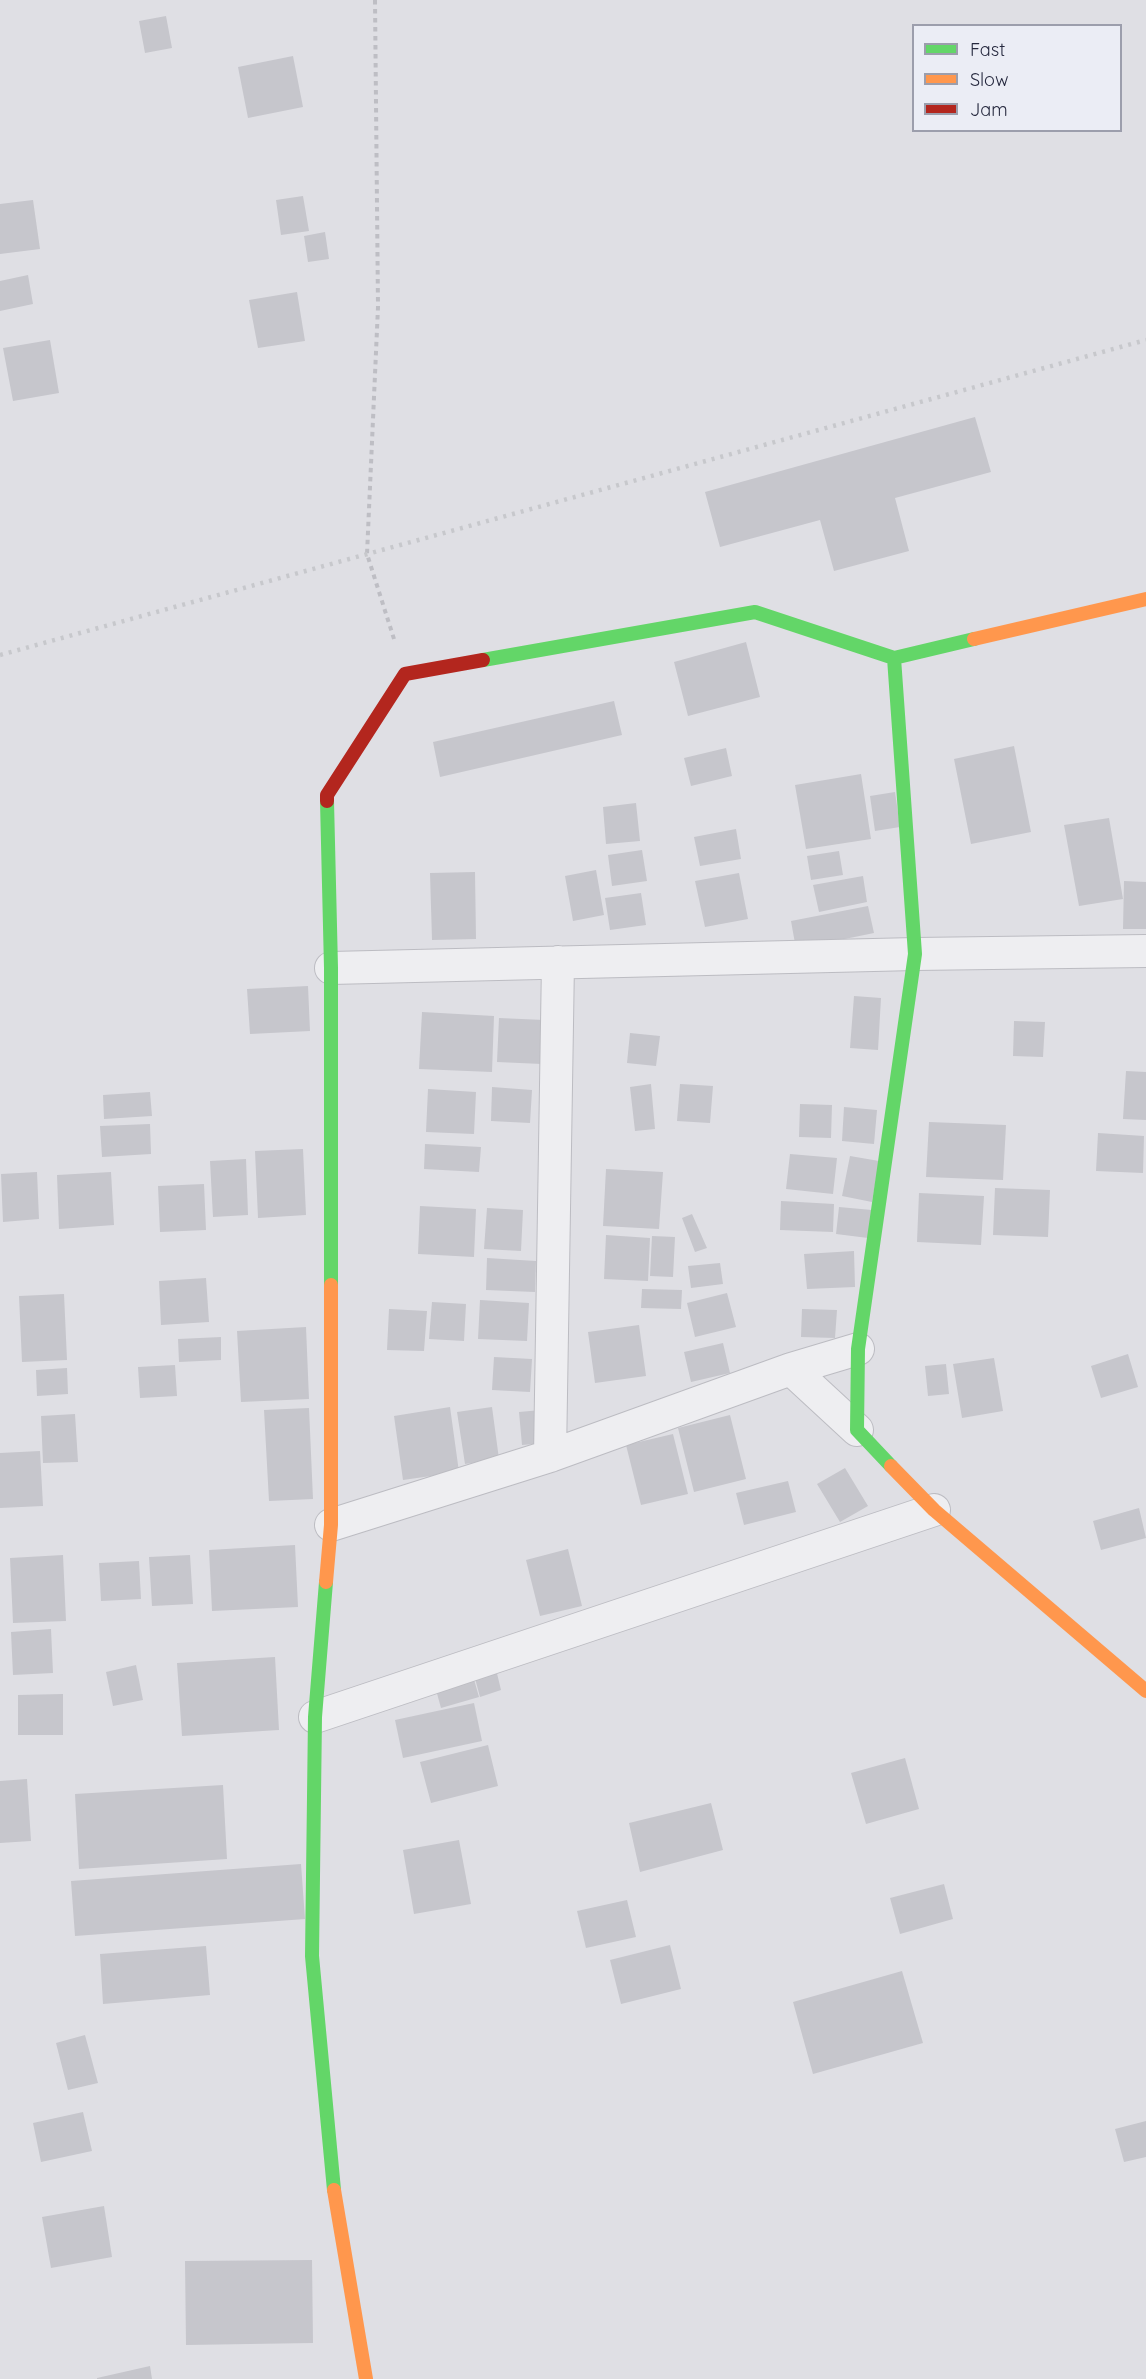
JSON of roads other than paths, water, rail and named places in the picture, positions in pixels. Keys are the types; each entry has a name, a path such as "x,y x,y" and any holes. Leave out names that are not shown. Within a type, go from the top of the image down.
{"street":[{"path":"366,2379 332,2176 312,1956 315,1717 331,1525 331,968 327,795 405,674 755,612 894,658 1146,599"},
{"path":"856,1430 858,1348 915,954 894,658"},
{"path":"331,968 915,954 1146,951"},
{"path":"550,1456 558,962"},
{"path":"331,1525 550,1456 791,1369 858,1348"},
{"path":"791,1369 856,1430 934,1509 1146,1691"},
{"path":"315,1717 934,1509"}],"railway":[{"path":"0,655 1146,340"}]}
